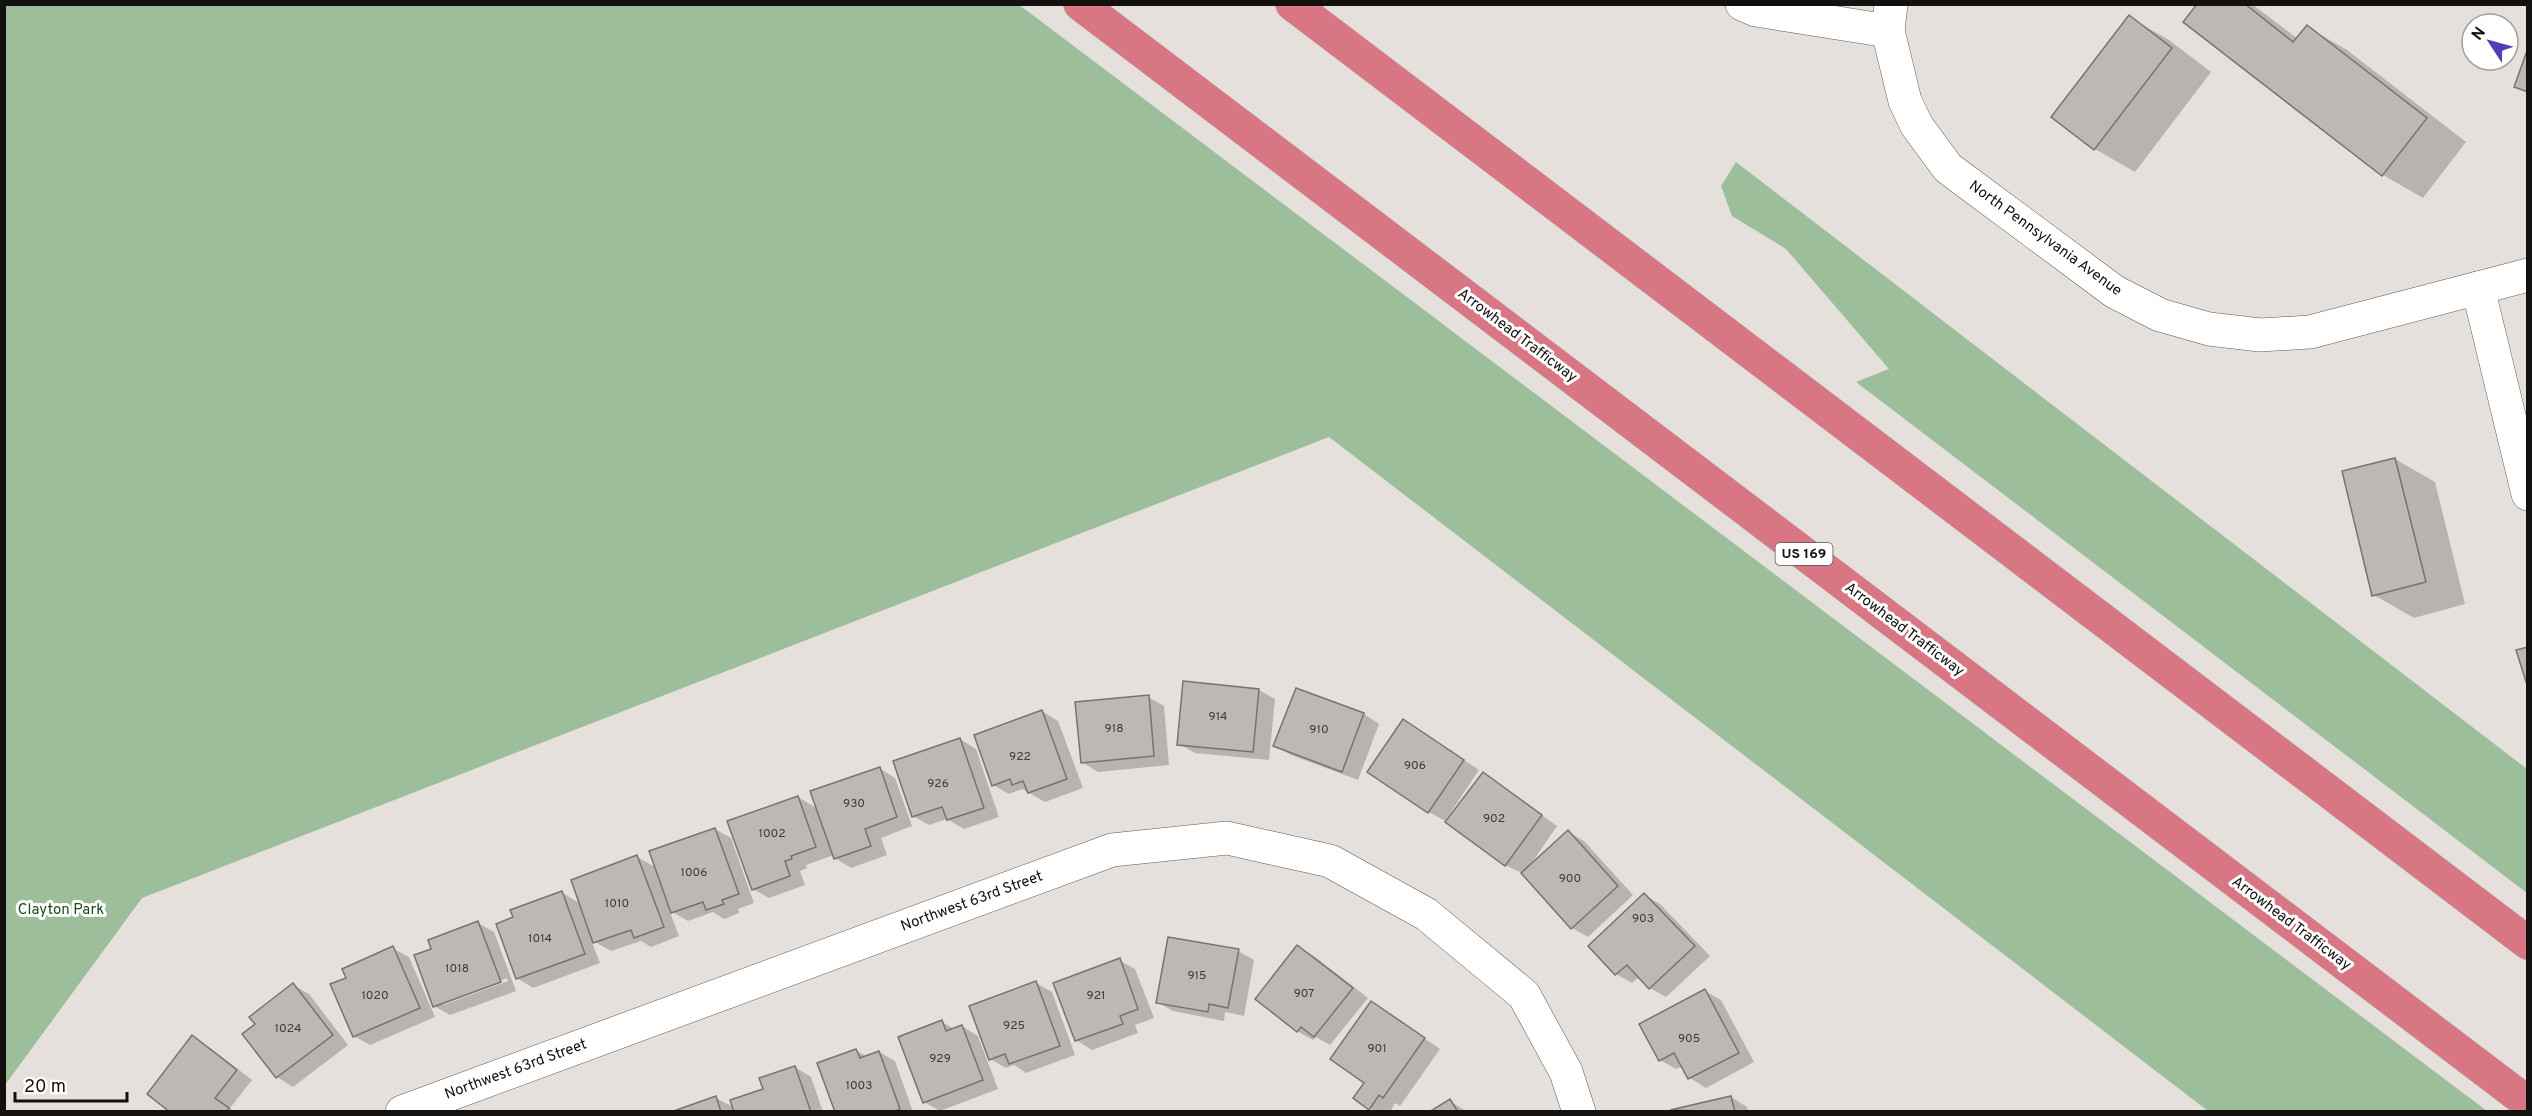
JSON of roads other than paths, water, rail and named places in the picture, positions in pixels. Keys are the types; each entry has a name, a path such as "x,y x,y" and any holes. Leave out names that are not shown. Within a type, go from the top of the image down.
{"highway":[{"name":"Arrowhead Trafficway","path":"1080,4 2528,1103"},
{"path":"1292,4 2528,943"}],"street":[{"path":"1742,4 1756,10 1889,18"},
{"name":"North Pennsylvania Avenue","path":"1889,18 1905,101 1917,126 1948,168 2115,292 2160,315 2209,329 2259,335 2310,332 2528,275"},
{"path":"2478,288 2528,494"},
{"name":"Northwest 63rd Street","path":"402,1112 1112,850 1227,838 1330,861 1426,914 1524,995 1566,1071 1579,1112"}],"park label":[{"name":"Clayton Park","path":"61,910"}]}
